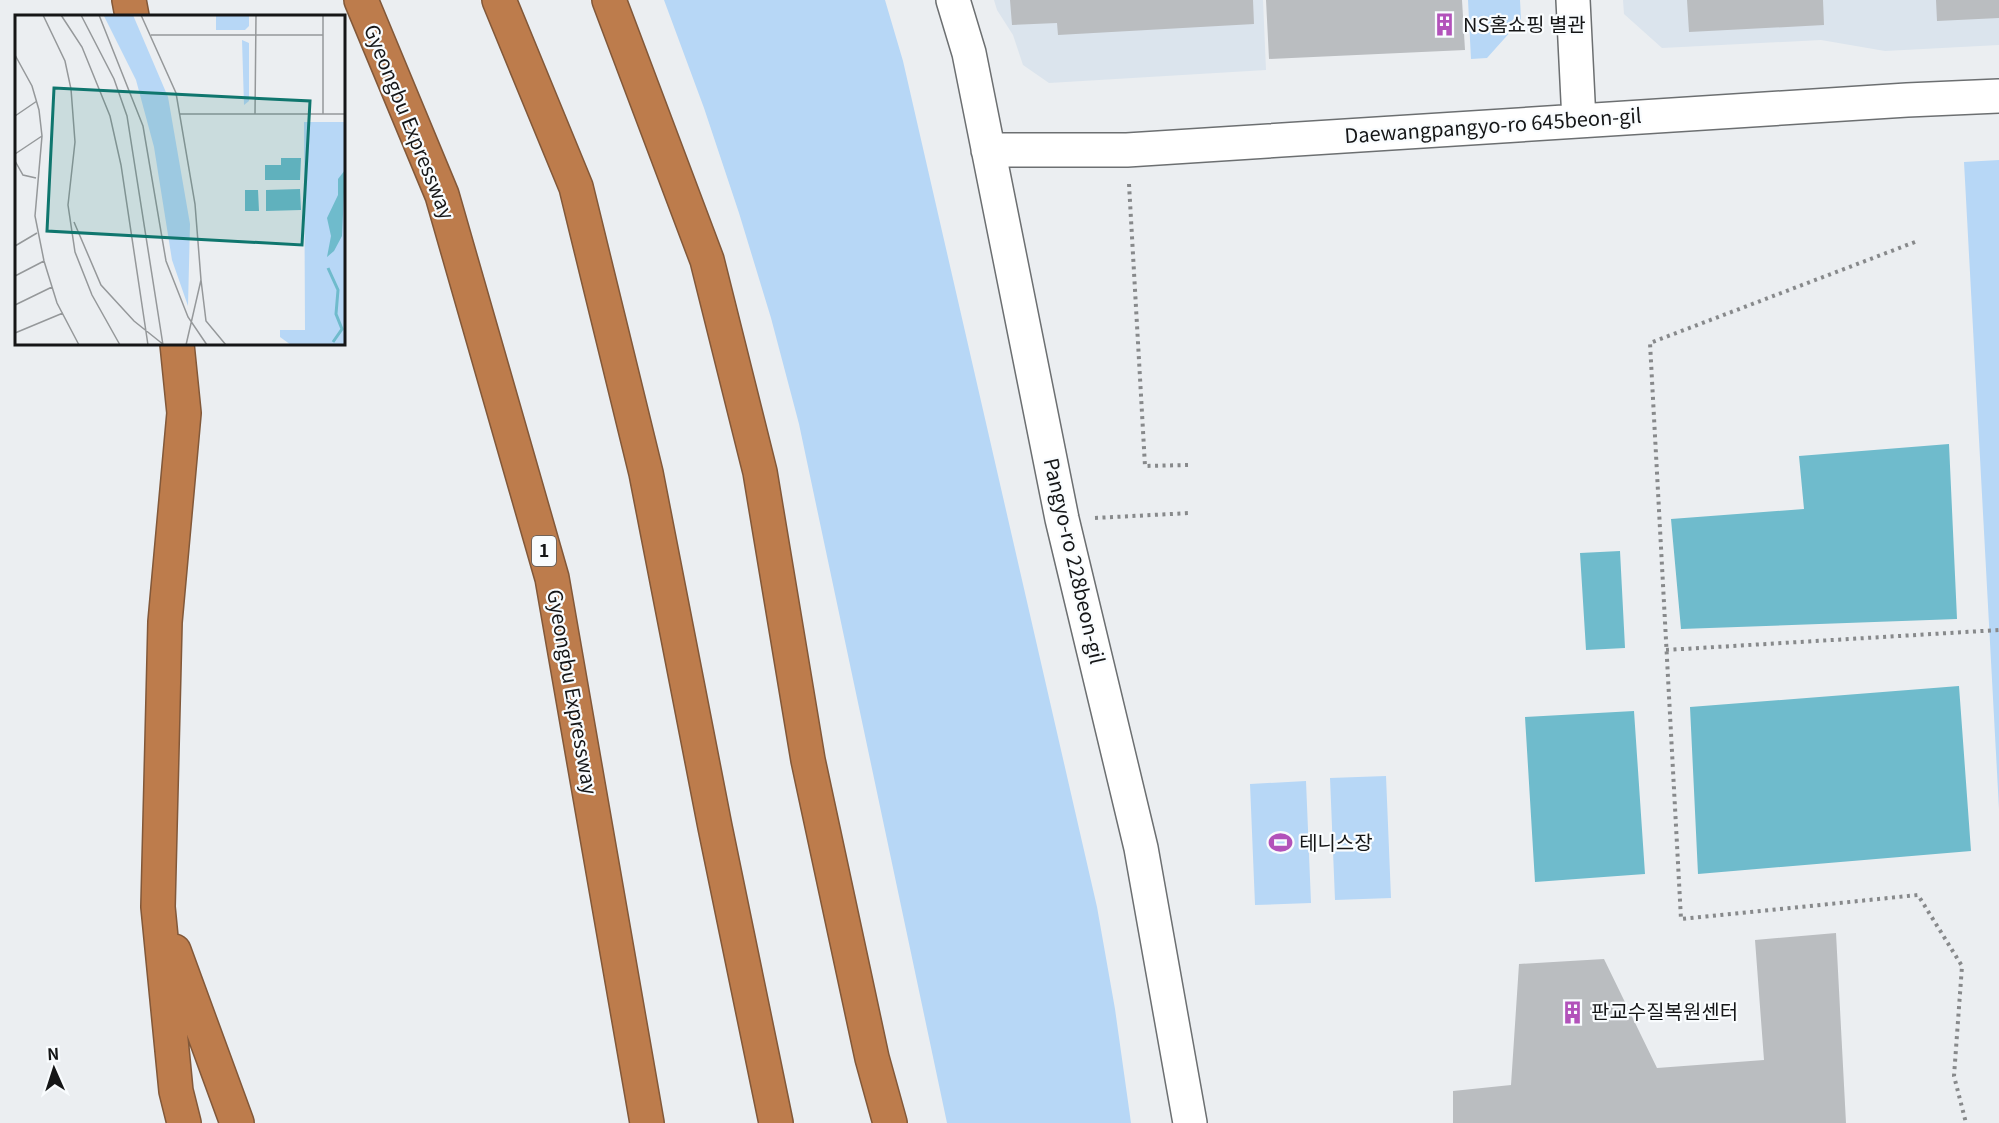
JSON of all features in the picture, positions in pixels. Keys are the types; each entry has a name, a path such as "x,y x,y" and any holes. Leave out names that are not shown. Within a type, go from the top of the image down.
{"highway":[{"path":"129,0 132,15"},
{"name":"Gyeongbu Expressway","path":"361,0 442,195 552,578 647,1123"},
{"path":"500,0 576,187 646,473 717,838 776,1123"},
{"path":"609,0 707,260 760,472 808,760 872,1058 890,1123"},
{"path":"177,345 184,413 165,622 158,907 176,1091 184,1123"},
{"path":"158,907 237,1123"}],"street":[{"name":"Pangyo-ro 228beon-gil","path":"953,0 969,53 1062,519 1141,848 1190,1123"},
{"path":"1573,0 1579,121"},
{"name":"Daewangpangyo-ro 645beon-gil","path":"988,150 1127,150 1999,96"}],"path":[{"path":"1127,150 1145,466 1188,465"},
{"path":"1915,242 1650,342 1681,919 1918,895 1962,966 1954,1076 1966,1123"},
{"path":"1062,519 1190,513"},
{"path":"1666,650 1999,630"}],"shaded area":[{"path":"664,0 885,0 903,61 1097,907 1115,1009 1131,1123 947,1123 799,424 771,318 739,213 704,108"},
{"path":"994,0 1263,0 1266,70 1049,83 1023,65 1013,35 997,10"},
{"path":"1468,0 1520,0 1521,20 1487,58 1471,59"},
{"path":"1623,0 1999,0 1999,45 1885,51 1821,40 1662,48 1624,14"},
{"path":"1999,160 1999,809 1964,162"},
{"path":"1949,444 1957,619 1681,629 1671,519 1804,509 1799,456"},
{"path":"1620,551 1625,648 1586,650 1580,553"},
{"path":"1959,686 1971,851 1698,874 1690,707"},
{"path":"1634,711 1645,874 1535,882 1525,717"},
{"name":"테니스장","path":"1386,776 1391,898 1335,900 1330,778"},
{"name":"테니스장","path":"1306,781 1311,903 1255,905 1250,784"}],"building":[{"path":"1010,0 1253,0 1254,24 1058,35 1057,23 1012,25"},
{"path":"1266,0 1462,0 1465,50 1269,59"},
{"path":"1687,0 1823,0 1824,25 1689,32"},
{"path":"1936,0 1999,0 1999,18 1937,21"},
{"name":"판교수질복원센터","path":"1836,933 1846,1123 1453,1123 1453,1091 1511,1085 1519,964 1604,959 1657,1068 1764,1060 1755,940"}],"place":[{"name":"NS홈쇼핑 별관","path":"1445,25"},
{"name":"테니스장","path":"1281,843"},
{"name":"판교수질복원센터","path":"1573,1012"}]}
